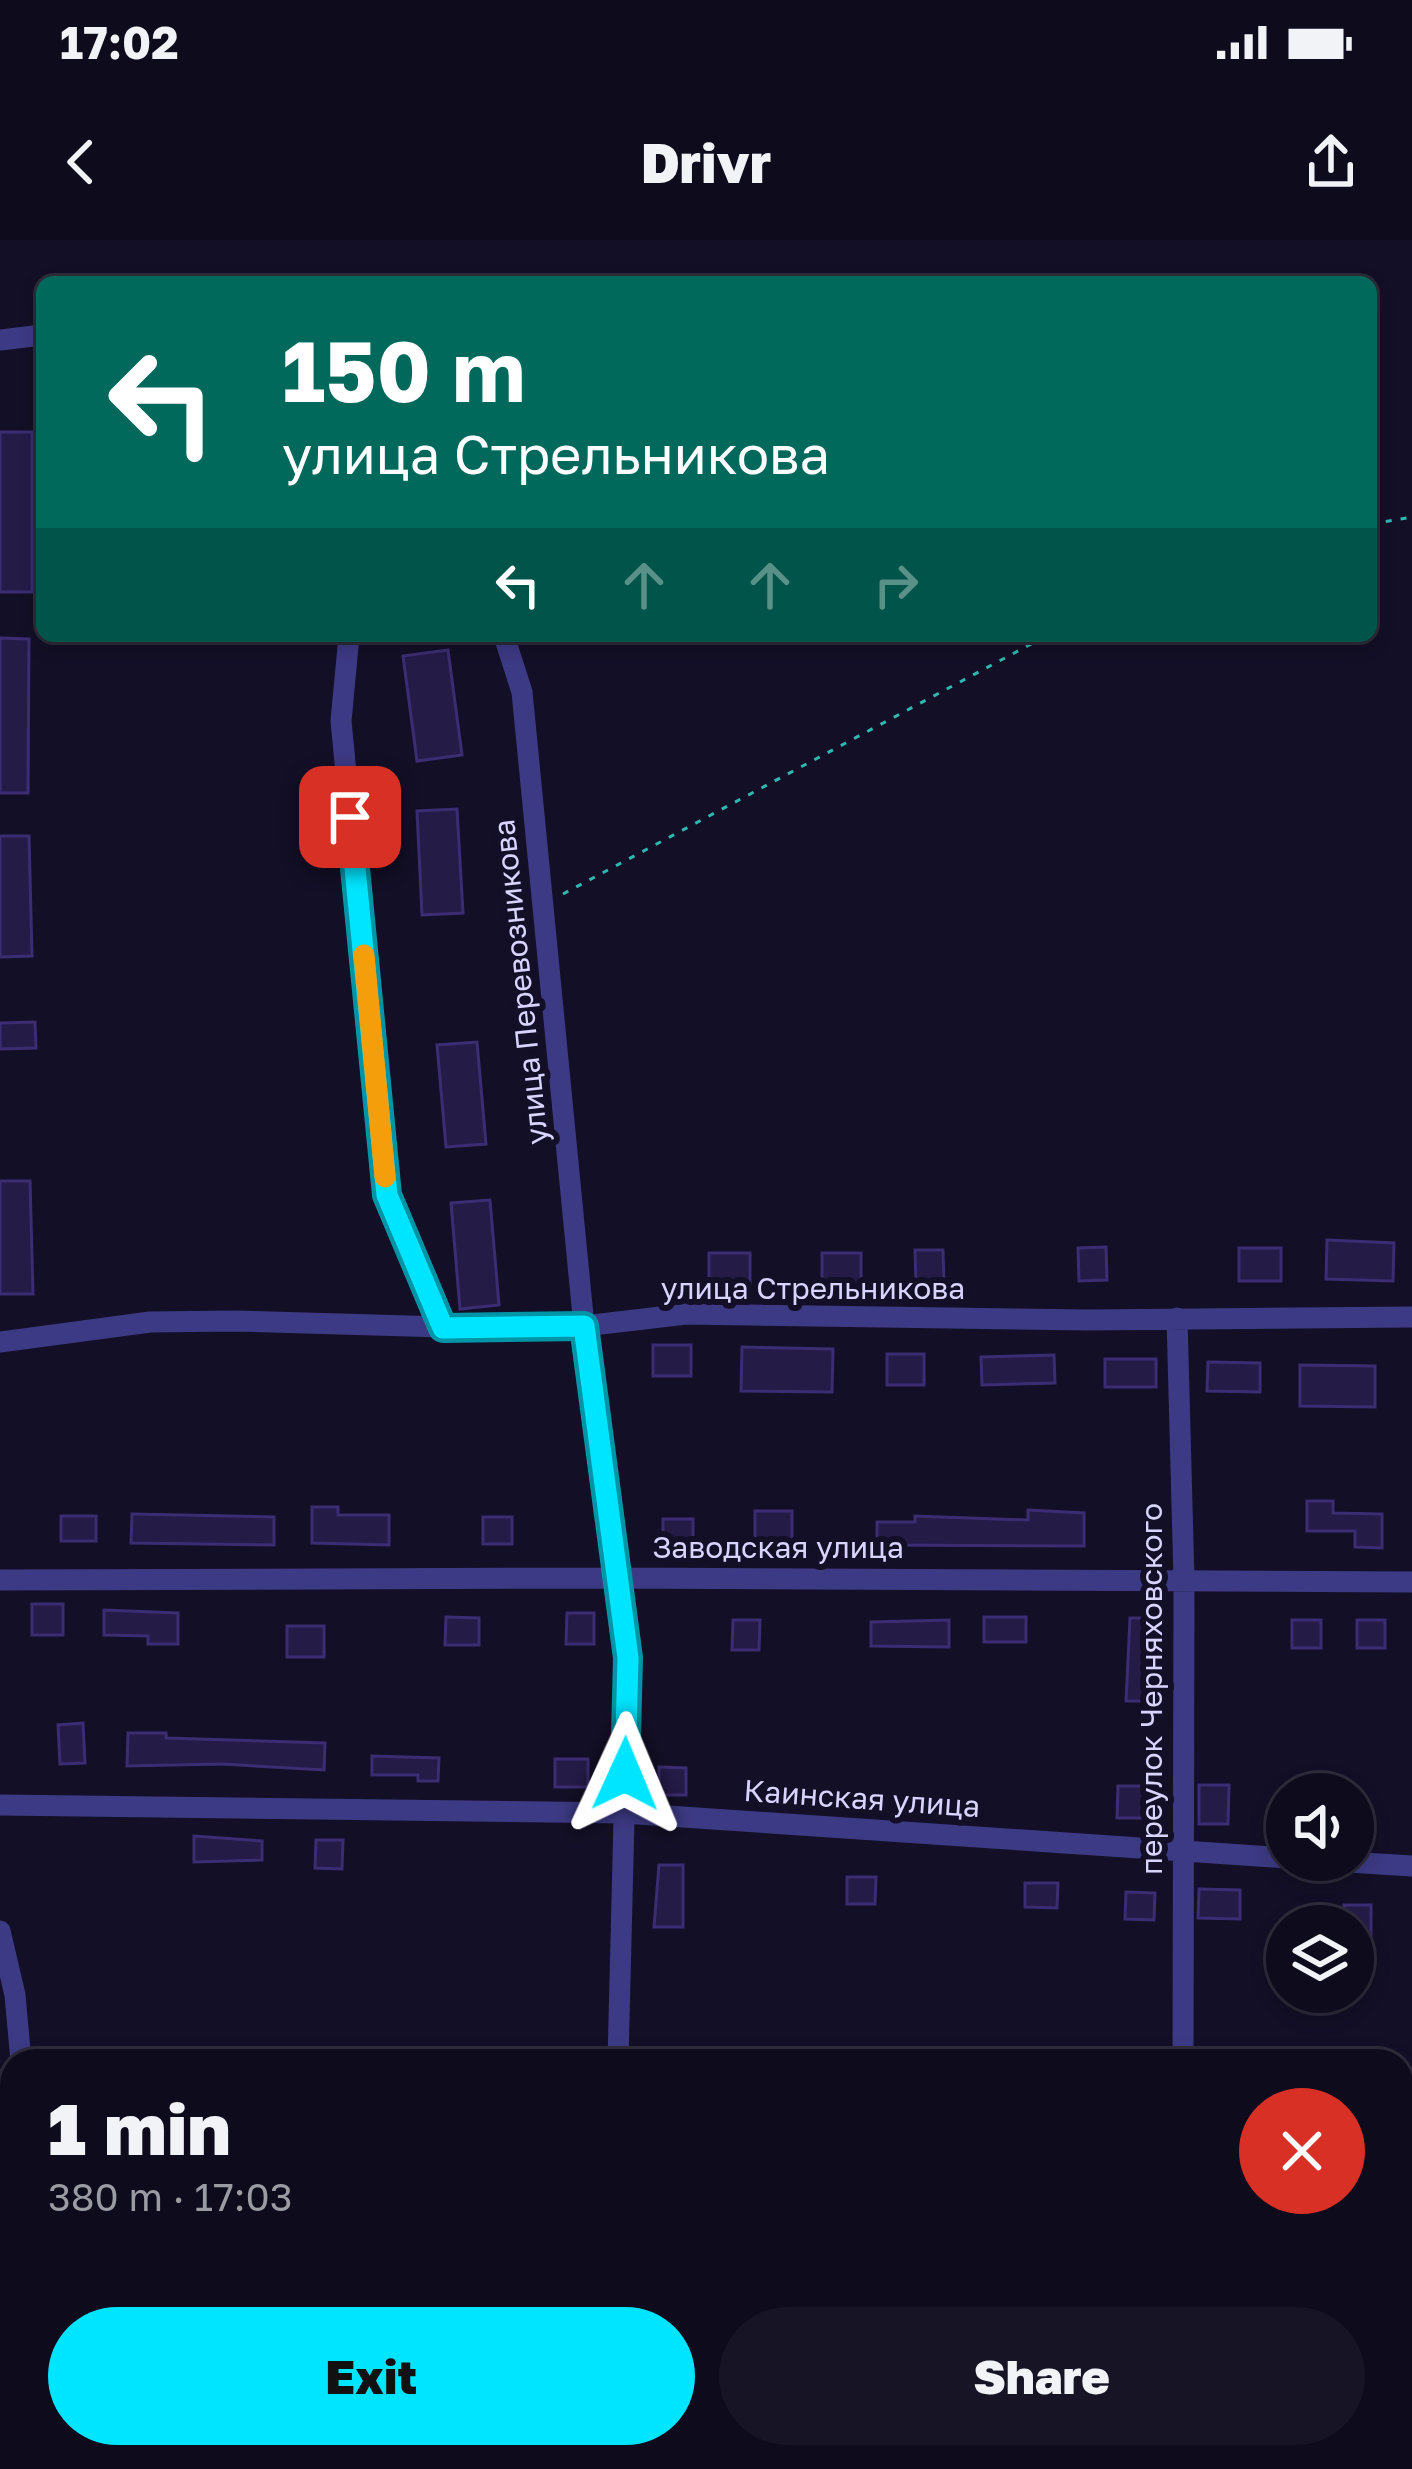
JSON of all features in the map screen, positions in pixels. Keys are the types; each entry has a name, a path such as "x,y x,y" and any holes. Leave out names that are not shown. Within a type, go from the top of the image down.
{"street":[{"path":"0,340 36,336"},
{"path":"348,642 341,722 387,1195 443,1328"},
{"name":"улица Перевозникова","path":"506,642 522,692 584,1326 628,1658 618,2049"},
{"name":"улица Стрельникова","path":"0,1342 150,1322 443,1328 584,1326 686,1314 896,1319 1412,1317"},
{"name":"переулок Черняховского","path":"1177,1318 1184,1580 1184,2049"},
{"name":"Заводская улица","path":"0,1580 1412,1582"},
{"name":"Каинская улица","path":"0,1804 624,1813 1266,1857"},
{"path":"1374,1864 1412,1866"},
{"path":"0,1931 15,1995 20,2049"}],"path":[{"path":"1377,523 1412,518"},
{"path":"545,903 1035,642"}],"building":[{"path":"0,432 32,432 32,592 0,592"},
{"path":"0,638 29,639 28,793 0,793"},
{"path":"448,650 462,755 417,761 403,656"},
{"path":"457,809 463,913 422,915 417,811"},
{"path":"0,836 29,836 32,956 0,957"},
{"path":"35,1022 36,1048 0,1049 0,1023"},
{"path":"477,1042 486,1144 446,1147 437,1045"},
{"path":"0,1181 30,1181 33,1294 0,1294"},
{"path":"490,1200 499,1305 460,1309 451,1203"},
{"path":"1327,1240 1394,1243 1393,1281 1326,1279"},
{"path":"1106,1247 1107,1280 1079,1281 1078,1248"},
{"path":"1239,1248 1281,1248 1281,1281 1239,1281"},
{"path":"915,1250 943,1250 944,1285 916,1286"},
{"path":"709,1253 750,1253 750,1285 709,1285"},
{"path":"822,1253 861,1253 861,1286 822,1287"},
{"path":"653,1345 691,1345 691,1376 653,1376"},
{"path":"742,1347 833,1349 832,1392 741,1391"},
{"path":"887,1354 924,1354 924,1385 887,1385"},
{"path":"1054,1355 1055,1383 982,1385 981,1357"},
{"path":"1105,1359 1156,1359 1156,1387 1105,1387"},
{"path":"1208,1362 1260,1363 1260,1392 1207,1391"},
{"path":"1300,1365 1375,1366 1375,1407 1300,1406"},
{"path":"1307,1501 1333,1501 1333,1513 1382,1514 1382,1548 1355,1547 1355,1531 1307,1531"},
{"path":"312,1507 338,1507 338,1515 389,1515 389,1545 312,1543"},
{"path":"1028,1510 1084,1513 1084,1546 877,1545 877,1522 915,1522 915,1516 1028,1520"},
{"path":"755,1511 792,1511 792,1545 755,1545"},
{"path":"132,1514 274,1517 274,1545 131,1543"},
{"path":"61,1516 96,1516 96,1541 61,1541"},
{"path":"483,1517 512,1517 512,1544 483,1544"},
{"path":"663,1519 693,1519 693,1545 663,1545"},
{"path":"32,1604 63,1604 63,1635 32,1635"},
{"path":"104,1610 178,1613 178,1644 148,1644 148,1636 104,1635"},
{"path":"567,1613 594,1613 594,1644 566,1644"},
{"path":"446,1617 479,1618 479,1645 445,1645"},
{"path":"984,1617 1026,1617 1026,1642 984,1642"},
{"path":"1130,1618 1152,1618 1152,1701 1126,1701"},
{"path":"733,1620 760,1620 759,1650 732,1650"},
{"path":"949,1620 949,1647 871,1646 871,1622"},
{"path":"1292,1620 1321,1620 1321,1648 1292,1648"},
{"path":"1357,1620 1385,1620 1385,1648 1357,1648"},
{"path":"287,1626 324,1626 324,1657 287,1657"},
{"path":"83,1723 85,1763 60,1764 58,1725"},
{"path":"128,1733 325,1743 324,1770 222,1764 127,1766"},
{"path":"372,1756 439,1758 438,1781 418,1781 418,1775 372,1775"},
{"path":"555,1759 588,1759 588,1787 555,1787"},
{"path":"659,1767 686,1768 686,1795 659,1795"},
{"path":"1199,1785 1229,1785 1228,1824 1199,1824"},
{"path":"1118,1786 1150,1786 1149,1818 1117,1818"},
{"path":"194,1836 262,1841 262,1860 194,1862"},
{"path":"316,1840 343,1840 342,1869 315,1868"},
{"path":"659,1865 683,1865 683,1927 654,1927"},
{"path":"847,1877 876,1877 875,1904 847,1904"},
{"path":"1025,1883 1058,1883 1057,1908 1025,1907"},
{"path":"1199,1889 1240,1890 1240,1919 1198,1918"},
{"path":"1126,1892 1155,1893 1154,1920 1125,1919"}],"slow traffic":[{"path":"364,955 385,1177"}],"route":[{"path":"350,817 387,1195 443,1328 584,1326 628,1658 625,1774"}]}
